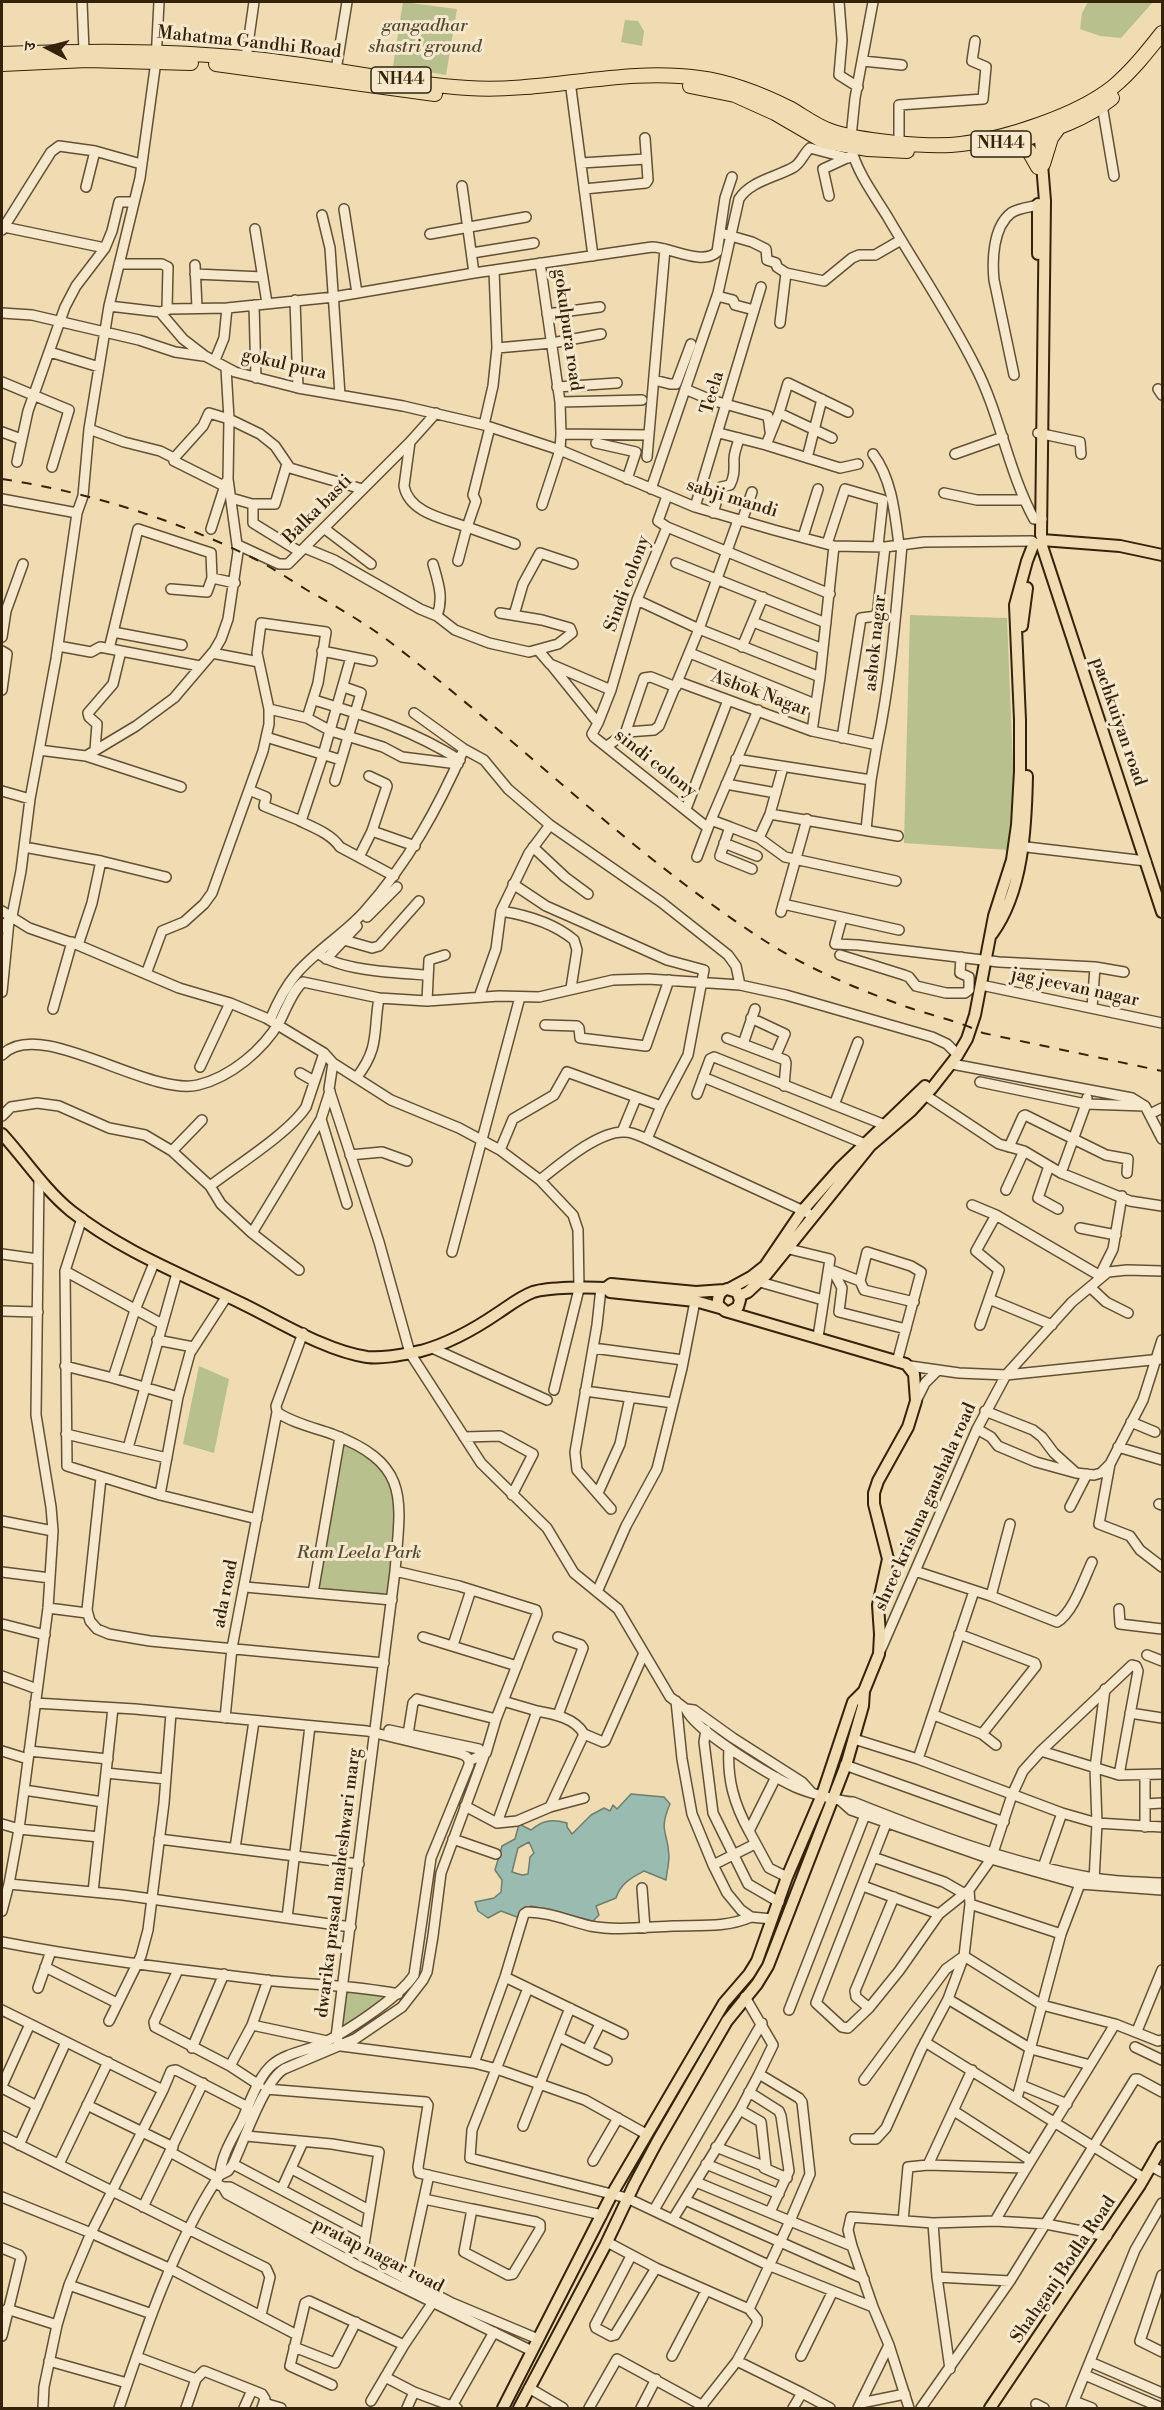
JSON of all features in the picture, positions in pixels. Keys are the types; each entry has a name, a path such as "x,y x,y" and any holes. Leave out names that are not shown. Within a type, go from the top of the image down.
{"highway":[{"name":"Mahatma Gandhi Road","path":"2,64 156,56 418,92 472,97 654,75 698,78 747,90 814,130 823,141 850,149 958,151 1014,141 1100,96 1137,64 1162,33"},
{"name":"Mahatma Gandhi Road","path":"850,149 899,142 960,145 1059,127 1102,105 1130,82 1162,44"},
{"name":"Mahatma Gandhi Road","path":"2,54 84,51 156,56 246,58 442,86 513,88 571,85"},
{"path":"1041,166 1051,138 1059,127"},
{"path":"1014,141 1029,151 1041,166"}],"main road":[{"path":"603,1288 610,1292 695,1301 725,1311 733,1298 751,1277 765,1266 867,1144 925,1095 955,1060 968,1039 991,936 999,925 1009,901 1018,847 1023,782 1019,605 1038,540 1041,433 1041,166 1037,130"},
{"path":"1041,166 1038,205 1041,228"},
{"path":"1038,540 1119,546 1162,555"},
{"name":"pachkuiyan road","path":"1038,540 1162,912"},
{"path":"887,1126 927,1083 938,1079"},
{"path":"2,1138 66,1206 103,1233 154,1263 339,1349 370,1357 432,1348 489,1319 518,1299 535,1292 551,1289 603,1288 611,1284 733,1298 755,1319 910,1366 916,1380 916,1401 908,1427 878,1481 874,1493 888,1559 878,1605 879,1654 864,1691 863,1706 846,1765 768,1966 721,2031 657,2142 519,2409"},
{"path":"720,1308 718,1298 733,1298 748,1292 760,1282 789,1249 808,1213"},
{"path":"503,2409 612,2194 646,2134 724,2002 749,1974 757,1961 787,1877 832,1799 854,1702 864,1691"},
{"name":"Shahganj Bodla Road","path":"990,2409 1107,2236 1162,2147"}],"street":[{"path":"82,2 84,51"},
{"path":"2,992 10,918 58,646 77,513 83,496 104,333 141,164 156,56 159,2"},
{"path":"246,58 254,2"},
{"path":"336,70 347,2"},
{"path":"838,2 842,40 838,75 858,87"},
{"path":"873,2 850,149 901,240 951,320 977,369 1024,500 1034,519 1039,519"},
{"path":"899,142 899,105 983,99 986,67 972,61 975,41"},
{"path":"863,61 902,65"},
{"name":"gokulpura road","path":"543,505 560,450 561,434 560,402 540,263 593,256 571,85"},
{"path":"1102,105 1114,176"},
{"path":"584,189 646,183 645,138"},
{"path":"105,249 3,229 55,147 63,145 95,151 141,164"},
{"path":"593,256 652,247 684,255 709,257 717,252 741,195 765,180 796,166 808,149 850,149"},
{"path":"829,196 823,170 850,149"},
{"path":"86,187 95,151"},
{"path":"581,163 646,159"},
{"path":"651,489 724,271 725,198 732,177"},
{"path":"462,186 474,273"},
{"path":"17,462 28,411 59,322 76,286 105,249 119,202 123,200 134,202"},
{"path":"1014,375 994,280 996,242 1010,214 1038,205"},
{"path":"344,209 357,293"},
{"path":"322,214 330,248 340,395"},
{"path":"430,234 526,217"},
{"path":"255,229 267,303"},
{"path":"724,234 766,249 767,260 776,263 777,267 786,273 824,281 859,255 875,255 901,240"},
{"path":"472,253 534,243"},
{"path":"647,457 665,249"},
{"path":"109,306 163,311 227,308 334,297 540,263"},
{"path":"119,264 162,264 168,267 163,311"},
{"path":"196,308 195,270 263,277"},
{"path":"458,561 476,501 473,495 493,386 497,348 494,270"},
{"path":"780,323 786,273"},
{"name":"Teela","path":"695,507 761,287"},
{"path":"717,296 733,300 735,305 754,310"},
{"path":"295,300 298,388"},
{"path":"254,305 256,378"},
{"path":"547,314 600,307"},
{"path":"2,313 32,315 210,358 224,338 227,308"},
{"name":"gokul pura","path":"163,311 183,339 226,368 298,388 436,413"},
{"path":"497,348 552,343 601,334"},
{"path":"654,380 676,384 691,344"},
{"path":"50,352 99,367"},
{"path":"211,529 226,482 229,420 226,368"},
{"path":"2,382 69,410 52,467"},
{"path":"557,387 617,383"},
{"path":"766,445 788,383 848,412"},
{"path":"685,389 769,416 771,433"},
{"path":"560,402 642,399"},
{"path":"807,458 822,399"},
{"path":"174,458 203,426 209,413 229,420 266,439 275,446 291,468 362,489"},
{"name":"sabji mandi","path":"436,413 487,426 560,450 695,507 830,545 881,546 924,542 1038,540"},
{"name":"Balka basti","path":"238,545 285,565 325,529 436,413"},
{"path":"779,413 832,438"},
{"path":"90,429 123,442 160,451 174,458 176,464 226,482"},
{"path":"2,432 21,440"},
{"path":"719,433 840,468 858,464"},
{"path":"1041,433 1080,442 1081,454"},
{"path":"561,434 649,435"},
{"path":"955,454 1003,437"},
{"path":"713,513 720,487 730,485 732,482 736,466 734,459 740,438"},
{"path":"410,442 406,492 421,510 515,544"},
{"path":"596,443 636,452 627,478"},
{"name":"ashok nagar","path":"866,830 871,780 890,676 901,545 884,471 873,454"},
{"path":"231,498 253,504 275,504 287,464"},
{"path":"86,756 154,714 174,698 212,653 226,627 235,583 238,545 231,498 226,482"},
{"path":"802,537 818,489"},
{"name":"Ashok Nagar","path":"625,734 644,678 651,677 758,710 812,731 830,594 830,545 846,489 883,500 881,546"},
{"path":"607,747 625,734 657,728 690,653 752,492"},
{"path":"944,493 977,500 1024,500"},
{"name":"Sindi colony","path":"544,658 598,723 612,690 638,600 667,527 658,523 658,519 667,496"},
{"path":"2,499 77,513"},
{"path":"253,504 253,523 303,550 334,560 420,609 437,616 455,630 489,643 544,658 612,690"},
{"path":"667,527 830,594"},
{"path":"109,649 138,529 211,553 212,578 205,593 171,589"},
{"path":"325,529 371,564"},
{"path":"842,738 862,616 877,616 881,546"},
{"path":"514,615 523,584 540,553 573,564"},
{"path":"676,563 826,622"},
{"path":"2,637 6,611 23,564"},
{"path":"433,564 439,583 441,602 437,616"},
{"path":"212,578 235,583"},
{"path":"742,647 763,597"},
{"name":"Ashok Nagar","path":"638,600 699,629 820,677"},
{"path":"500,613 557,623 572,629 570,635 544,658"},
{"path":"753,621 823,649"},
{"path":"146,975 162,931 184,922 204,904 212,893 249,790 266,737 269,709 257,653 261,623 325,632 314,700 307,718"},
{"path":"113,632 182,645"},
{"path":"58,646 91,652 99,647 200,666"},
{"path":"2,651 7,653 2,690"},
{"path":"95,750 97,724 89,717 88,712 113,684 121,651"},
{"path":"322,651 372,661"},
{"path":"212,653 259,662"},
{"path":"690,653 815,704"},
{"path":"300,821 324,755 351,657"},
{"path":"334,781 357,713 361,692 344,687"},
{"path":"314,700 401,728 429,740 459,762"},
{"name":"ashok nagar","path":"686,809 728,700"},
{"path":"269,709 307,718 331,731 383,747 402,757 459,762"},
{"path":"697,857 758,710"},
{"path":"414,713 491,767 508,789 550,825 661,902 728,955 736,966 740,985"},
{"name":"sindi colony","path":"598,723 593,736 686,809 710,824"},
{"name":"ashok nagar","path":"812,731 877,745"},
{"path":"266,737 340,760"},
{"path":"39,750 86,756 181,787"},
{"path":"322,956 363,914 394,876 431,819 459,762 468,751"},
{"path":"736,759 871,780"},
{"path":"759,838 770,814 783,766"},
{"path":"359,857 372,831 387,784 369,776"},
{"path":"726,784 776,793"},
{"path":"249,790 266,796 264,806 329,835 340,847 394,876"},
{"path":"2,791 30,799"},
{"path":"770,814 898,836"},
{"path":"807,819 782,908 898,930"},
{"path":"710,824 730,827 759,838 782,855 796,860 896,881"},
{"path":"479,997 496,949 501,911 533,847 550,825"},
{"path":"730,827 720,856 752,869"},
{"path":"372,831 415,846"},
{"path":"724,843 757,856"},
{"path":"24,847 101,861 166,877"},
{"path":"533,847 565,877 588,894"},
{"path":"1018,847 1146,861"},
{"path":"53,1009 75,943 92,903 101,861"},
{"path":"513,884 546,906 667,960 702,968 705,973 688,1055 643,1137"},
{"path":"274,1022 285,988 298,972 344,940 397,887"},
{"path":"344,940 372,948 379,946 419,901"},
{"path":"2,911 29,928 75,943 146,975 179,988 230,1003 274,1022 324,1053 333,1063 405,1107 459,1128 500,1150 540,1180 566,1206 576,1222 579,1247 579,1289 554,1390"},
{"path":"501,911 524,916 561,931 574,940 577,950 572,988"},
{"path":"2,928 10,918"},
{"path":"842,918 834,943 836,944 985,960 1095,967 1124,972"},
{"path":"427,1001 427,975 430,959 445,955"},
{"path":"840,955 909,977 916,986 951,993 965,993 969,990 969,977 960,971 961,957"},
{"path":"322,956 332,962 381,972 427,975"},
{"path":"1092,1008 1095,967"},
{"path":"2,1055 20,1044 32,1043 91,1058 164,1084 182,1087 217,1078 236,1067 261,1046 274,1022 303,982 379,998 427,1001 479,997 539,997 614,980 703,982 740,985 786,995 932,1037 947,1044 955,1060 1132,1098 1149,1113 1162,1138"},
{"path":"545,1025 577,1026 580,1038 646,1046 669,980"},
{"name":"jag jeevan nagar","path":"981,985 1162,1023"},
{"path":"452,1252 520,997"},
{"path":"357,1077 369,1062 375,1047 379,998"},
{"path":"200,1067 230,1003"},
{"path":"743,1044 753,1013 785,1034 776,1055"},
{"path":"727,1038 776,1055 786,1061 784,1086"},
{"path":"834,1105 858,1042"},
{"path":"210,1186 302,1113 324,1053"},
{"path":"697,1094 710,1059 714,1057 887,1126"},
{"path":"252,1233 321,1119 333,1063"},
{"path":"300,1072 314,1081"},
{"path":"500,1150 513,1119 554,1095 567,1072 661,1106"},
{"path":"703,1077 867,1144"},
{"path":"980,1082 1086,1104 1149,1113 1162,1119"},
{"path":"329,1089 393,1289 410,1353 481,1463 547,1528 574,1573 618,1609 665,1692 686,1708 694,1710 802,1782 811,1792"},
{"path":"1061,1173 1089,1090"},
{"path":"925,1095 999,1144 1024,1151 1061,1173 1130,1201 1162,1206"},
{"path":"622,1132 636,1098"},
{"path":"2,1116 11,1107 37,1103 58,1106 102,1126 145,1135 172,1151 210,1186 221,1204 252,1233 299,1270"},
{"path":"1149,1113 1162,1108"},
{"path":"1009,1147 1023,1115 1073,1137 1106,1155 1128,1159 1127,1173"},
{"path":"321,1119 347,1204"},
{"path":"172,1151 202,1120"},
{"path":"540,1180 573,1155 609,1134 622,1132 643,1137 808,1213"},
{"path":"1005,1190 1024,1151"},
{"path":"350,1155 382,1152 407,1161"},
{"path":"1049,1166 1038,1198 1058,1209"},
{"path":"2,1911 19,1829 45,1635 53,1531 36,1414 39,1179"},
{"path":"1101,1276 1113,1249 1122,1196"},
{"path":"972,1205 996,1215 1101,1276"},
{"path":"980,1325 999,1269 976,1251 996,1215"},
{"path":"82,1218 65,1271 67,1466 160,1495 257,1519"},
{"path":"1080,1228 1116,1234"},
{"path":"789,1249 829,1258 831,1270 842,1288 839,1312 906,1329"},
{"path":"897,1362 914,1302 921,1273 910,1266 867,1252 860,1281 864,1290 914,1302"},
{"path":"2,1254 38,1258"},
{"path":"113,1378 135,1310 154,1263"},
{"path":"831,1270 860,1281"},
{"path":"818,1337 831,1270"},
{"path":"1101,1276 1114,1270 1162,1271"},
{"path":"65,1271 162,1324"},
{"path":"128,1448 177,1273"},
{"name":"shree krishna gaushala road","path":"879,1654 977,1429 1006,1375 1072,1302 1101,1276"},
{"path":"760,1282 824,1300"},
{"path":"1090,1287 1106,1302 1128,1313"},
{"path":"603,1288 575,1462 577,1470 611,1509"},
{"path":"160,1495 178,1397 193,1347 227,1296"},
{"path":"989,1299 1052,1325"},
{"path":"597,1592 626,1526 657,1469 695,1301"},
{"path":"2,1311 38,1312"},
{"name":"ada road","path":"225,1718 232,1648 277,1412 276,1406 303,1333"},
{"path":"157,1340 193,1347"},
{"path":"1162,1340 1160,1359 1143,1400 1110,1464 1100,1524 1130,1536 1140,1550 1162,1567"},
{"path":"432,1348 546,1400"},
{"path":"593,1348 683,1360"},
{"path":"910,1366 937,1371 1006,1375 1160,1359"},
{"path":"65,1366 145,1386 178,1397"},
{"path":"916,1401 925,1383 937,1371"},
{"path":"585,1391 673,1403"},
{"path":"598,1493 620,1444 630,1397"},
{"name":"dwarika prasad maheshwari marg","path":"277,1412 340,1437 383,1462 395,1483 399,1518 392,1600 335,2042"},
{"path":"985,1412 1033,1430 1042,1437 1054,1453 1082,1474"},
{"path":"1131,1422 1155,1432"},
{"path":"977,1429 991,1437 998,1446 1036,1462 1082,1474 1101,1473 1110,1464"},
{"path":"66,1434 167,1458"},
{"path":"464,1437 500,1436 533,1454 512,1495"},
{"path":"313,1593 340,1437"},
{"path":"1118,1447 1162,1460"},
{"path":"1070,1507 1082,1474"},
{"path":"101,1478 87,1613 97,1629 110,1634 150,1641 384,1663"},
{"path":"2,1521 53,1531"},
{"path":"991,1596 1010,1524"},
{"path":"915,1571 991,1596 1059,1622 1074,1602 1092,1562"},
{"path":"395,1571 471,1590 536,1610 537,1614 484,1756 469,1761"},
{"path":"2,1572 50,1578"},
{"path":"245,1587 392,1600"},
{"path":"453,1645 471,1590"},
{"path":"918,1760 974,1591"},
{"path":"48,1608 87,1613"},
{"path":"1119,1609 1119,1622 1122,1625 1162,1629"},
{"path":"2,1624 45,1635"},
{"path":"959,1634 1036,1665 982,1734"},
{"path":"423,1637 517,1666"},
{"path":"558,1637 581,1645 583,1648 558,1715"},
{"path":"503,1701 558,1715 577,1725 584,1734 603,1742 644,1653"},
{"path":"1147,1654 1162,1661"},
{"path":"888,1820 815,2002 846,2028 870,2008 939,1914 967,1892 992,1856 1012,1795 1023,1771 1105,1689 1130,1666 1136,1666 1138,1671 1119,1775"},
{"path":"2,1676 37,1689"},
{"path":"1094,1882 1097,1823 1095,1768 1105,1689"},
{"path":"408,1734 413,1703 417,1699 496,1719"},
{"path":"676,1701 682,1759 692,1814 727,1893 741,1910 751,1917"},
{"path":"35,1703 375,1730"},
{"path":"93,1892 113,1708"},
{"path":"686,1708 689,1717 729,1748 776,1777 797,1788 832,1799 865,1815 888,1820 992,1856 1042,1870 1094,1882 1162,1890"},
{"path":"497,1823 537,1710"},
{"path":"109,2021 141,1956 148,1930 166,1779 171,1713"},
{"path":"1130,1713 1162,1718"},
{"path":"934,1715 982,1734 996,1745"},
{"path":"235,1848 254,1721"},
{"path":"287,1918 310,1726"},
{"name":"dwarika prasad maheshwari marg","path":"219,2181 221,2166 248,2107 262,2087 281,2071 402,2007 427,1972 441,1873 484,1756 478,1749 408,1734 375,1730"},
{"name":"dwarika prasad maheshwari marg","path":"219,2181 233,2164 246,2136 265,2073 275,2063 335,2042 398,1994 407,1985 416,1968 431,1858 469,1761 465,1755 375,1730"},
{"path":"706,1730 704,1742 711,1808 748,1884 779,1902"},
{"path":"550,1807 584,1734"},
{"path":"854,1739 1062,1813 1097,1823 1162,1827"},
{"path":"729,1748 728,1768 733,1796 770,1870 787,1877"},
{"path":"2,1750 28,1755 108,1759"},
{"path":"1041,1751 1119,1775 1162,1774"},
{"path":"846,1765 1004,1822"},
{"path":"106,1773 166,1779"},
{"path":"1144,1775 1145,1827"},
{"path":"749,1831 776,1777"},
{"path":"24,1790 103,1802"},
{"path":"465,1806 497,1823 517,1821 550,1807 584,1798"},
{"path":"832,1799 853,1802 888,1820"},
{"path":"1145,1804 1162,1803"},
{"path":"1042,1870 1062,1813"},
{"path":"789,2010 865,1815"},
{"path":"2,1824 19,1829 99,1837"},
{"path":"159,1839 359,1864"},
{"path":"453,1839 496,1854"},
{"path":"713,1865 755,1844"},
{"path":"873,1857 967,1892"},
{"path":"2,1866 12,1869"},
{"path":"1042,1870 1080,1884 1094,1882 1162,1883"},
{"path":"9,1884 93,1892 351,1927"},
{"path":"1017,2098 1061,1934 1080,1884"},
{"path":"862,1886 939,1914"},
{"path":"642,1888 645,1928"},
{"path":"855,2139 876,2139 886,2128 925,2042 948,1999 964,1956 970,1904 967,1892"},
{"path":"870,2008 856,1997 855,1991 894,1897"},
{"path":"970,1904 1061,1934"},
{"path":"474,2063 506,1977 524,1914 527,1912 560,1917 591,1926 645,1928 710,1926 735,1923 751,1917 772,1919"},
{"path":"2,1942 178,1970 341,1985 398,1994"},
{"path":"38,1988 51,1951"},
{"path":"964,1956 1042,2005 1115,2024 1158,2041 1162,2040"},
{"path":"864,2080 946,1969 964,1956"},
{"path":"45,1967 117,2003"},
{"path":"178,1970 154,2025 192,2048 230,2066 262,2087 426,2102 428,2105 418,2173 602,2215"},
{"path":"1137,2031 1162,1970"},
{"path":"192,2048 224,1974"},
{"path":"506,1977 623,2034"},
{"path":"230,2066 252,2025 268,1980"},
{"path":"528,1988 472,2130 470,2158 627,2198 768,2265 873,2307"},
{"path":"673,2219 740,2110 773,2047 762,2023 745,1997"},
{"path":"948,1999 1031,2049 1090,2065"},
{"path":"523,2126 570,2008"},
{"path":"2,2010 163,2090"},
{"path":"654,2210 762,2023"},
{"path":"30,2024 2,2087 37,2106"},
{"path":"587,2050 600,2024"},
{"path":"995,2221 1115,2024"},
{"path":"252,2025 335,2042 474,2063 497,2069 576,2096 646,2134"},
{"path":"559,2037 608,2060"},
{"path":"925,2042 1144,2178"},
{"path":"19,2145 66,2043"},
{"path":"1135,2047 1162,2061"},
{"path":"59,2164 108,2062"},
{"path":"43,2409 49,2361 69,2285 171,2071 174,2069 248,2107"},
{"path":"928,2165 972,2070"},
{"path":"749,2309 810,2174 802,2102 759,2074"},
{"path":"921,2409 1010,2281 1136,2079 1162,2092"},
{"path":"143,2207 203,2083"},
{"path":"1021,2085 1067,2104"},
{"path":"749,2092 780,2113 789,2170 770,2212"},
{"path":"87,2105 141,2132 219,2181 406,2280 452,2303 538,2339"},
{"path":"740,2110 761,2124 766,2165 764,2168"},
{"path":"954,2111 1028,2164"},
{"path":"593,2161 618,2118"},
{"path":"2,2136 266,2268 270,2272 261,2315"},
{"path":"246,2136 379,2152 362,2257"},
{"path":"282,2188 303,2142"},
{"path":"716,2147 787,2178"},
{"path":"233,2164 365,2234"},
{"path":"706,2164 779,2194"},
{"path":"903,2221 906,2168 928,2165 1028,2164"},
{"path":"1151,2166 1162,2172"},
{"path":"292,2169 369,2210"},
{"path":"406,2280 429,2175"},
{"path":"119,2409 152,2314 171,2269 190,2229 219,2181"},
{"name":"pratap nagar road","path":"219,2181 227,2194 357,2265 532,2351"},
{"path":"696,2182 852,2246"},
{"path":"2,2199 92,2233 171,2269 297,2335"},
{"path":"424,2199 536,2222 540,2224 540,2229 513,2274 508,2275 464,2252 472,2209"},
{"path":"685,2200 864,2279"},
{"path":"1092,2409 1073,2405 1135,2250 1162,2203"},
{"path":"909,2409 852,2246 848,2230 848,2220 851,2217 933,2223 995,2221 1046,2224 1107,2236"},
{"path":"933,2223 950,2368"},
{"path":"589,2409 617,2359 656,2379 701,2407 737,2361 758,2319 749,2309 656,2268 607,2242"},
{"path":"2,2247 21,2256 2,2336"},
{"path":"631,2256 595,2325 596,2328 611,2336 615,2335 656,2268"},
{"path":"1161,2348 1141,2343 1140,2340 1162,2275"},
{"path":"938,2277 1010,2281"},
{"path":"69,2285 152,2314"},
{"path":"672,2356 706,2291"},
{"path":"801,2356 833,2291"},
{"path":"332,2385 291,2367 304,2304 308,2301 404,2345"},
{"path":"371,2401 433,2302"},
{"path":"7,2309 57,2325"},
{"path":"294,2347 335,2363 356,2322"},
{"path":"385,2377 414,2392 455,2407 494,2332"},
{"path":"860,2406 888,2345"},
{"path":"137,2357 196,2379"},
{"path":"49,2361 127,2383"},
{"path":"737,2361 830,2409"},
{"path":"1090,2362 1162,2393"},
{"path":"186,2409 196,2379 205,2371 264,2396 263,2406 281,2409"},
{"path":"1084,2375 1162,2409"},
{"path":"641,2409 656,2379"},
{"path":"529,2388 563,2409"},
{"path":"244,2409 252,2390"},
{"path":"407,2409 414,2392"},
{"path":"793,2409 802,2393"},
{"path":"860,2406 905,2394"}],"green space":[{"name":"gangadhar shastri ground","path":"403,2 457,9 446,75 393,66"},
{"path":"1088,2 1153,2 1121,38 1100,36 1080,29 1082,13"},
{"path":"625,20 638,21 644,31 642,46 621,42"},
{"path":"910,615 1007,618 1014,790 1009,850 904,843"},
{"path":"199,1366 229,1379 214,1453 183,1444"},
{"name":"Ram Leela Park","path":"341,1441 369,1455 382,1465 391,1477 396,1492 398,1528 388,1597 317,1590"},
{"path":"346,1991 390,1995 339,2032"}],"water":[{"path":"631,1794 664,1797 670,1804 664,1826 669,1856 666,1880 644,1871 624,1885 616,1898 596,1906 599,1915 593,1921 531,1906 517,1917 501,1911 488,1918 478,1911 475,1902 494,1898 501,1892 502,1880 495,1870 502,1846 515,1839 519,1824 531,1830 544,1822 562,1822 567,1823 572,1834 591,1815 604,1808 610,1811 613,1805 617,1809","holes":["529,1842 534,1853 530,1857 528,1874 512,1872 518,1848"]}],"railway":[{"path":"2,479 66,491 162,519 260,562 341,609 384,637 666,870 713,906 779,950 814,969 888,1000 983,1033 1162,1071"}]}
